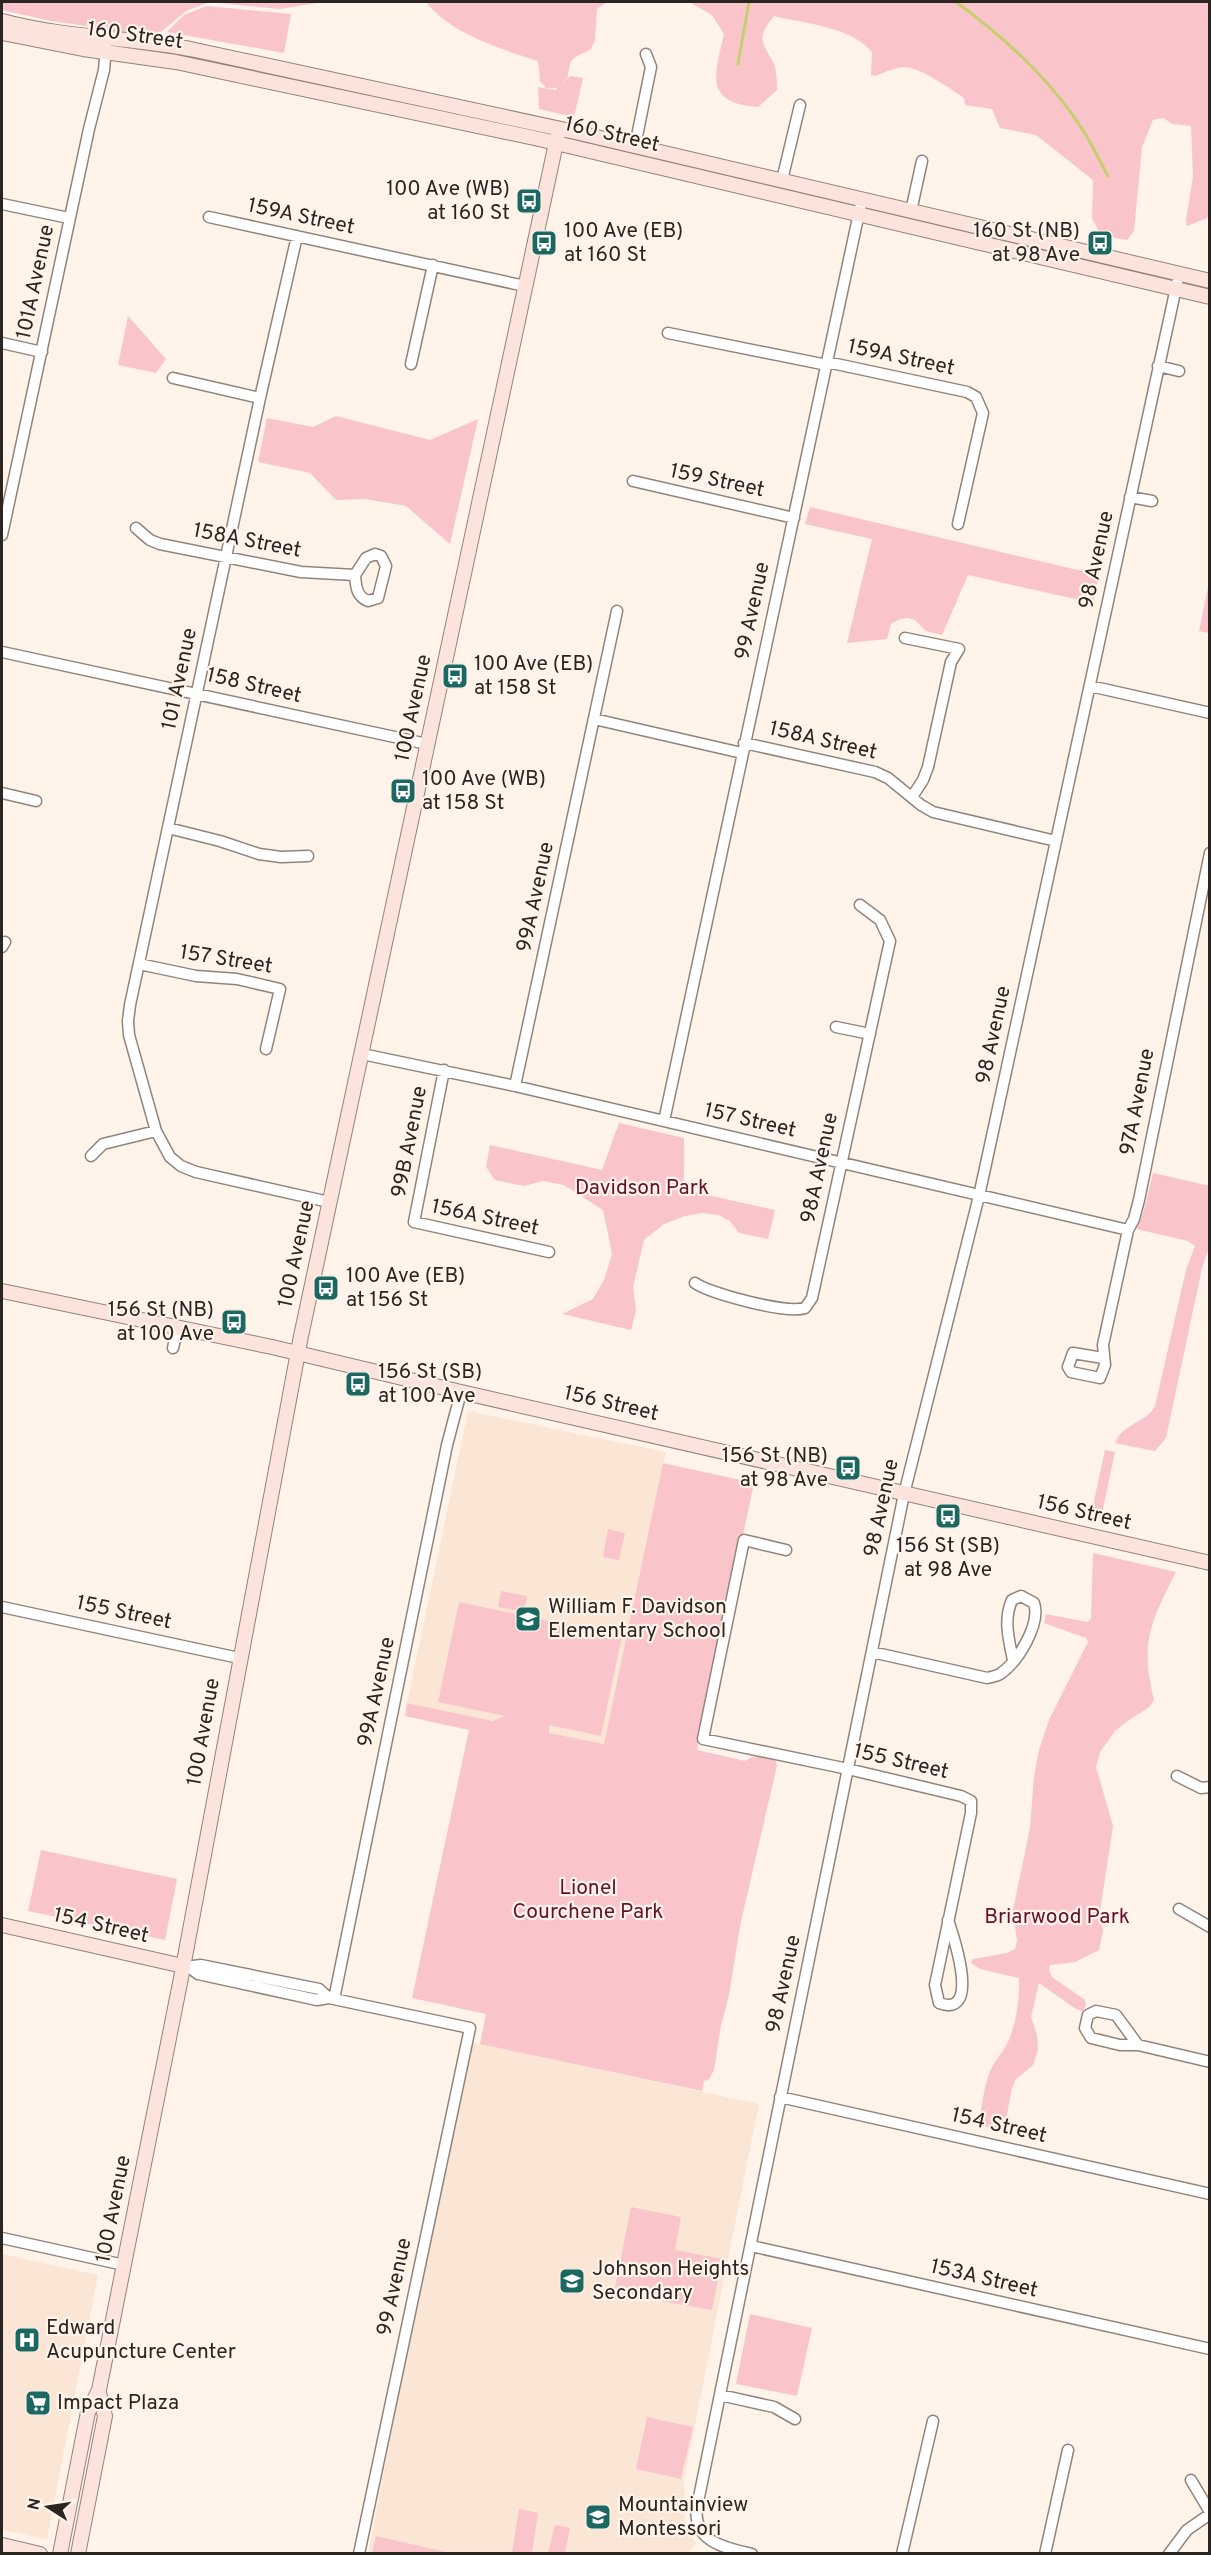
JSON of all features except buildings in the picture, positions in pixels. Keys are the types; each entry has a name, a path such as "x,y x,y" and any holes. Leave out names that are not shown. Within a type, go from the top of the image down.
{"main road":[{"name":"160 Street","path":"2,21 40,30 195,50 635,146 1209,280"},
{"name":"160 Street","path":"2,33 106,53 176,62 556,143 1209,297"},
{"name":"100 Avenue","path":"60,2553 88,2412 99,2393 187,1967 239,1658 329,1202 559,129"},
{"name":"156 Street","path":"2,1291 178,1326 298,1353 1209,1563"},
{"name":"154 Street","path":"2,1925 187,1967"},
{"name":"100 Avenue","path":"78,2553 105,2416 99,2393"},
{"path":"2,2545 40,2553"}],"street":[{"name":"101A Avenue","path":"2,535 106,53 107,38"},
{"path":"635,146 651,67 646,54"},
{"path":"782,180 800,105"},
{"path":"911,211 922,161"},
{"name":"99 Avenue","path":"664,1121 687,1033 743,748 862,198"},
{"path":"2,204 69,218"},
{"name":"159A Street","path":"209,217 525,286"},
{"name":"101 Avenue","path":"156,1131 128,1025 225,557 297,236"},
{"path":"411,364 433,265"},
{"name":"98 Avenue","path":"752,2553 715,2544 702,2531 697,2511 904,1494 979,1196 1179,273"},
{"name":"159A Street","path":"668,333 967,392 976,397 983,413 958,524"},
{"path":"2,343 42,352"},
{"path":"1158,366 1179,371"},
{"path":"173,378 260,398"},
{"name":"159 Street","path":"633,481 794,518"},
{"name":"98 Avenue","path":"1130,497 1152,501"},
{"name":"158A Street","path":"136,528 150,540 160,544 301,572 355,575"},
{"name":"99A Avenue","path":"515,1086 617,611"},
{"path":"905,638 959,650 951,662 928,767 912,797"},
{"name":"158 Street","path":"2,652 428,744"},
{"path":"1090,686 1209,713"},
{"name":"158A Street","path":"594,719 868,769 888,778 927,809 944,816 1056,841"},
{"path":"2,794 36,801"},
{"path":"168,828 259,854 308,856"},
{"name":"97A Avenue","path":"1103,1358 1103,1345 1128,1230 1139,1200 1209,853"},
{"name":"98A Avenue","path":"695,1282 711,1291 783,1309 805,1308 814,1293 890,941 880,920 860,905"},
{"name":"157 Street","path":"139,964 196,976 237,978 280,988 266,1049"},
{"path":"836,1027 870,1034"},
{"name":"157 Street","path":"362,1054 515,1086 1128,1230"},
{"name":"99B Avenue","path":"414,1222 444,1070"},
{"path":"91,1156 104,1144 156,1131 170,1156 180,1166 196,1172 329,1202"},
{"name":"156A Street","path":"414,1222 549,1252"},
{"path":"173,1348 178,1326"},
{"name":"99A Avenue","path":"331,1999 447,1445 461,1392"},
{"name":"155 Street","path":"786,1550 744,1540 703,1739 848,1769 961,1796 971,1801 971,1813 948,1920 935,1985 939,2003 946,2006 956,2002 961,1995 962,1973 958,1948 948,1920"},
{"path":"872,1652 987,1678 1000,1675 1022,1650 1036,1617 1035,1603 1021,1596 1011,1600 1007,1616 1007,1631 1013,1660"},
{"name":"155 Street","path":"2,1607 239,1658"},
{"path":"1177,1776 1200,1788 1209,1787"},
{"path":"1179,1909 1209,1926"},
{"name":"154 Street","path":"187,1967 198,1974 209,1977 317,2000 331,1999 470,2028"},
{"path":"1138,2045 1116,2015 1096,2011 1088,2015 1085,2028 1091,2038 1120,2045 1138,2045 1209,2062"},
{"name":"99 Avenue","path":"359,2553 470,2028"},
{"name":"154 Street","path":"780,2097 1209,2194"},
{"path":"2,2238 124,2265"},
{"name":"153A Street","path":"751,2246 1209,2349"},
{"path":"720,2395 774,2407 795,2419"},
{"path":"902,2553 933,2421"},
{"path":"1045,2553 1068,2450"},
{"path":"1169,2553 1187,2530 1209,2513 1191,2480"}],"shaded area":[{"name":"William F. Davidson Elementary School","path":"468,1411 666,1452 605,1745 407,1703"},
{"name":"Johnson Heights Secondary","path":"467,2041 759,2104 684,2480 686,2530 696,2543 688,2553 368,2554"},
{"name":"Impact Plaza","path":"2,2254 98,2275 47,2539 2,2530"}],"green space":[{"path":"2,2 209,2 186,11 162,31 151,35 51,21 2,10"},
{"path":"209,2 323,2 280,9"},
{"path":"426,2 607,2 597,9 595,40 591,49 574,58 570,64 568,77 561,83 571,76 583,78 574,117 539,109 538,87 556,90 557,88 546,88 540,81 538,61 463,32 449,23"},
{"path":"689,2 1209,2 1209,212 1207,218 1187,226 1193,177 1191,126 1173,124 1163,118 1153,120 1142,147 1134,231 1127,240 1115,238 1099,232 1092,218 1093,180 1036,135 1000,128 992,109 965,105 964,98 917,70 901,67 875,76 871,75 872,52 863,43 839,31 774,16 765,28 762,38 775,67 777,90 758,107 728,100 721,93 716,74 724,34 712,15"},
{"path":"207,6 291,14 284,53 167,32 184,15"},
{"path":"128,316 166,359 156,373 118,365"},
{"path":"336,416 430,440 478,419 450,544 406,506 365,499 336,500 310,473 258,462 267,418 313,427"},
{"path":"810,507 1099,575 1093,603 968,575 942,635 926,631 915,620 908,618 891,624 887,639 847,643 872,539 805,524"},
{"path":"1209,583 1210,633 1199,631"},
{"name":"Davidson Park","path":"619,1123 684,1138 684,1190 775,1210 768,1239 739,1233 730,1221 718,1215 702,1213 685,1216 664,1224 644,1240 633,1287 636,1310 631,1330 562,1314 593,1299 604,1280 612,1254 603,1210 564,1185 543,1181 524,1186 495,1180 486,1167 490,1145 602,1170"},
{"path":"1153,1173 1210,1186 1209,1248 1202,1268 1166,1438 1155,1451 1115,1443 1123,1431 1146,1417 1155,1406 1186,1270 1195,1246 1188,1241 1136,1229 1143,1214"},
{"path":"1105,1450 1115,1452 1101,1518 1091,1515"},
{"name":"Lionel Courchene Park","path":"663,1463 754,1483 697,1750 745,1761 752,1757 764,1757 775,1760 777,1765 740,1926 714,2070 709,2079 704,2081 702,2091 480,2044 486,2014 412,1998 469,1730 405,1716 407,1703 493,1721 505,1716 438,1702 459,1602 622,1636 601,1736 549,1725 549,1733 604,1744"},
{"path":"608,1529 625,1533 619,1560 603,1557"},
{"name":"Briarwood Park","path":"1093,1553 1176,1572 1150,1634 1148,1663 1154,1700 1148,1708 1115,1731 1100,1752 1096,1767 1113,1826 1100,1911 1103,1931 1099,1950 1075,1962 1050,1965 1049,1971 1052,1977 1085,2000 1086,2006 1082,2011 1076,2009 1039,1983 1031,2017 1037,2035 1038,2050 1033,2065 1016,2079 1012,2088 1004,2130 978,2125 989,2074 1008,2042 1013,2028 1018,2002 1019,1978 980,1969 971,1963 973,1959 1007,1953 1015,1949 1017,1941 1013,1910 1030,1828 1034,1777 1039,1750 1049,1720 1088,1642 1086,1638 1044,1623 1046,1614 1087,1622 1091,1619"},
{"path":"501,1591 527,1596 524,1612 498,1607"},
{"path":"41,1850 177,1879 165,1940 28,1911"},
{"path":"631,2207 681,2217 675,2250 722,2259 712,2310 614,2293"},
{"path":"750,2314 812,2328 797,2396 736,2384"},
{"path":"647,2417 693,2427 681,2479 636,2469"},
{"path":"519,2509 538,2513 532,2553 512,2553"},
{"path":"555,2525 570,2528 565,2553 548,2553"},
{"path":"376,2536 451,2553 372,2553"}],"waterway":[{"path":"738,64 749,2"},
{"path":"956,2 1009,45 1057,95 1084,132 1108,176"}],"place":[{"name":"100 Ave (WB) at 160 St","path":"529,201"},
{"name":"100 Ave (EB) at 160 St","path":"544,243"},
{"name":"160 St (NB) at 98 Ave","path":"1100,243"},
{"name":"100 Ave (EB) at 158 St","path":"455,676"},
{"name":"100 Ave (WB) at 158 St","path":"403,791"},
{"name":"100 Ave (EB) at 156 St","path":"326,1288"},
{"name":"156 St (NB) at 100 Ave","path":"234,1322"},
{"name":"156 St (SB) at 100 Ave","path":"358,1384"},
{"name":"156 St (NB) at 98 Ave","path":"848,1468"},
{"name":"156 St (SB) at 98 Ave","path":"948,1516"},
{"name":"William F. Davidson Elementary School","path":"528,1619"},
{"name":"Johnson Heights Secondary","path":"572,2281"},
{"name":"Edward Acupuncture Center","path":"27,2340"},
{"name":"Impact Plaza","path":"38,2403"},
{"name":"Mountainview Montessori","path":"598,2517"}]}
